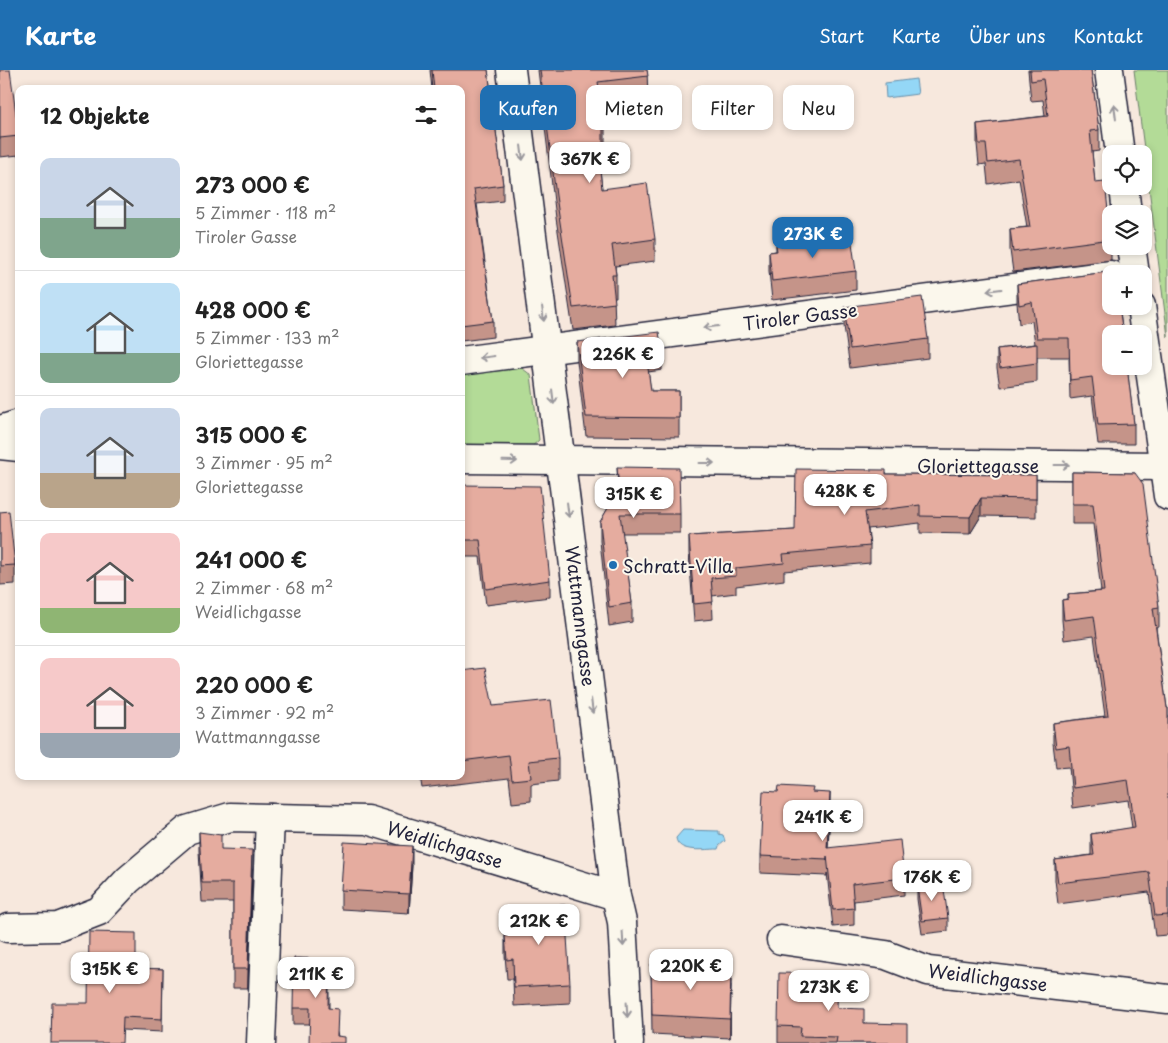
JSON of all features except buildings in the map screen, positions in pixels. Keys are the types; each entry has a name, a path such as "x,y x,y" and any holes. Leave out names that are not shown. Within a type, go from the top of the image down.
{"street":[{"name":"Wattmanngasse","path":"511,70 616,896 622,922 629,1043"},
{"path":"1109,70 1119,145"},
{"name":"Tiroler Gasse","path":"547,349 1102,271"},
{"path":"1141,315 1168,496"},
{"path":"465,360 547,349"},
{"path":"0,430 15,425"},
{"path":"0,444 15,446"},
{"name":"Gloriettegasse","path":"465,459 561,462 1164,466"},
{"name":"Weidlichgasse","path":"8,928 58,927 99,910 128,880 188,830 230,817 367,820 616,896"},
{"path":"261,1043 270,818"},
{"name":"Weidlichgasse","path":"781,940 886,956 928,971 1168,999"}],"green space":[{"path":"1134,70 1168,70 1168,337 1150,195 1152,195 1152,145 1144,145"},
{"path":"519,366 531,375 539,440 530,448 465,446 465,373"}],"water":[{"path":"916,79 918,94 886,98 885,83"},
{"path":"683,830 719,831 719,834 723,835 725,841 718,849 687,849 678,843 676,838"}],"place":[{"name":"Schratt-Villa","path":"613,565"}]}
